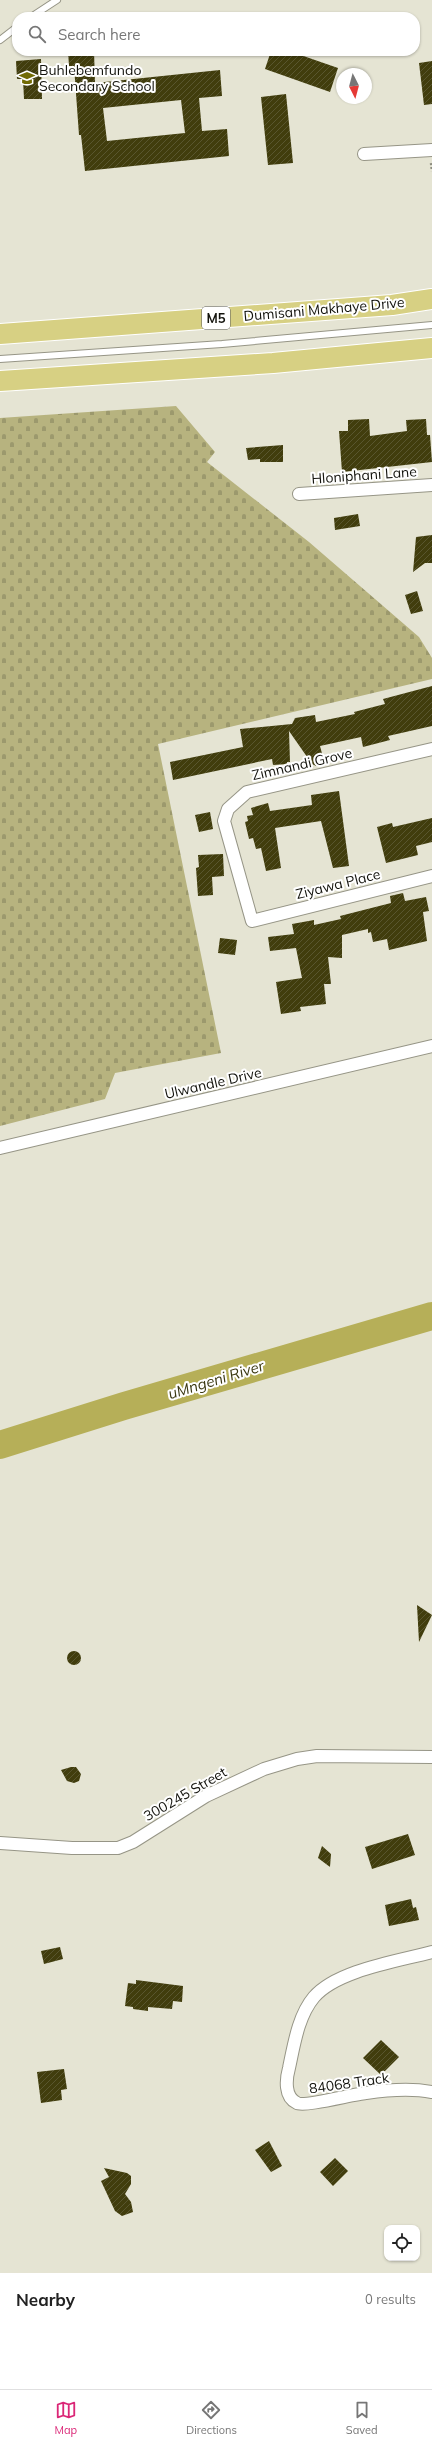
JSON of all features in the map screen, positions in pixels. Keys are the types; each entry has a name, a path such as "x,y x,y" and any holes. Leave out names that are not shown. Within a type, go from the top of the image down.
{"main road":[{"name":"Dumisani Makhaye Drive","path":"0,334 392,305 432,300"},
{"path":"0,381 273,363 432,348"}],"street":[{"path":"364,154 432,150"},
{"name":"Hloniphani Lane","path":"299,494 432,485"},
{"name":"Zimnandi Grove","path":"252,921 224,820 228,809 238,799 247,792 432,749"},
{"name":"Ziyawa Place","path":"252,921 432,876"},
{"name":"Ulwandle Drive","path":"0,1148 432,1046"},
{"name":"300245 Street","path":"0,1843 72,1848 118,1848 133,1842 212,1793 264,1769 297,1759 317,1756 432,1757"},
{"name":"84068 Track","path":"432,1952 348,1976 329,1985 314,1997 297,2033 286,2084 289,2095 294,2100 304,2104 366,2093 417,2089 432,2092"}],"lane":[{"path":"39,12 57,0"},
{"path":"0,40 12,31"},
{"path":"0,359 313,337 432,325"}],"green space":[{"path":"176,406 215,452 207,462 309,542 419,637 432,658 432,679 158,744 221,1053 115,1073 105,1099 0,1126 0,418"}],"building":[{"path":"68,56 94,56 95,83 220,70 222,96 199,98 202,131 227,129 229,156 85,171 81,135 79,135 74,66 69,66","holes":["181,100 185,133 107,141 103,108"]},
{"path":"269,56 303,56 338,68 336,68 336,74 330,92 265,69"},
{"path":"41,59 42,99 24,99 23,79 17,79 16,61"},
{"path":"432,61 432,104 424,105 419,63"},
{"path":"286,94 293,163 268,165 261,97"},
{"path":"369,419 370,436 407,431 406,420 426,419 427,435 430,435 432,462 342,472 339,431 348,431 348,420"},
{"path":"283,445 283,462 260,462 260,459 248,460 246,448"},
{"path":"358,514 360,526 335,530 334,518"},
{"path":"432,535 432,563 425,563 413,572 416,537"},
{"path":"417,591 423,611 411,614 405,595"},
{"path":"432,686 432,726 388,736 390,740 363,747 361,737 320,746 324,761 316,766 312,764 289,731 290,762 287,762 287,764 273,765 272,759 173,780 170,762 243,747 240,729 292,724 295,718 315,715 316,722 355,714 354,712 385,704 383,699"},
{"path":"339,791 349,866 333,868 321,821 275,828 281,868 266,871 261,848 256,849 253,838 249,839 245,822 248,821 247,816 253,815 251,808 268,803 270,811 312,805 311,795"},
{"path":"210,812 213,829 199,832 195,815"},
{"path":"432,818 432,842 416,846 418,855 386,863 377,827 392,823 393,827"},
{"path":"223,854 224,876 212,877 213,895 198,896 196,868 199,867 198,855"},
{"path":"403,893 405,901 426,897 429,911 423,912 427,941 389,950 387,939 373,942 371,932 368,933 368,929 342,935 342,958 328,957 331,984 324,984 326,1004 300,1007 301,1011 281,1014 276,982 302,978 296,948 270,951 268,937 294,934 292,924 314,920 314,925 341,919 340,916 391,903 390,896"},
{"path":"220,938 237,940 235,955 218,953"},
{"path":"417,1605 432,1615 419,1642"},
{"path":"71,1651 77,1651 81,1655 81,1661 77,1665 71,1665 67,1661 67,1655"},
{"path":"76,1767 81,1774 79,1781 74,1783 67,1781 61,1770"},
{"path":"408,1834 415,1855 372,1869 365,1847"},
{"path":"322,1846 331,1854 330,1867 318,1858"},
{"path":"411,1899 413,1908 416,1907 419,1920 389,1926 385,1905"},
{"path":"60,1947 63,1959 44,1964 41,1951"},
{"path":"136,1980 183,1986 182,2002 173,2001 172,2009 148,2007 148,2011 133,2009 133,2007 125,2006 128,1983 136,1984"},
{"path":"381,2040 399,2057 381,2075 363,2058"},
{"path":"64,2069 67,2089 61,2090 62,2100 41,2103 37,2072"},
{"path":"269,2141 282,2166 271,2172 255,2150"},
{"path":"335,2158 348,2171 333,2186 320,2172"},
{"path":"104,2168 127,2173 131,2176 131,2184 125,2194 131,2202 133,2212 122,2216 115,2211 101,2181 109,2177"}],"waterway":[{"name":"uMngeni River","path":"0,1445 124,1406 432,1316"}],"place":[{"name":"Buhlebemfundo Secondary School","path":"27,78"}]}
